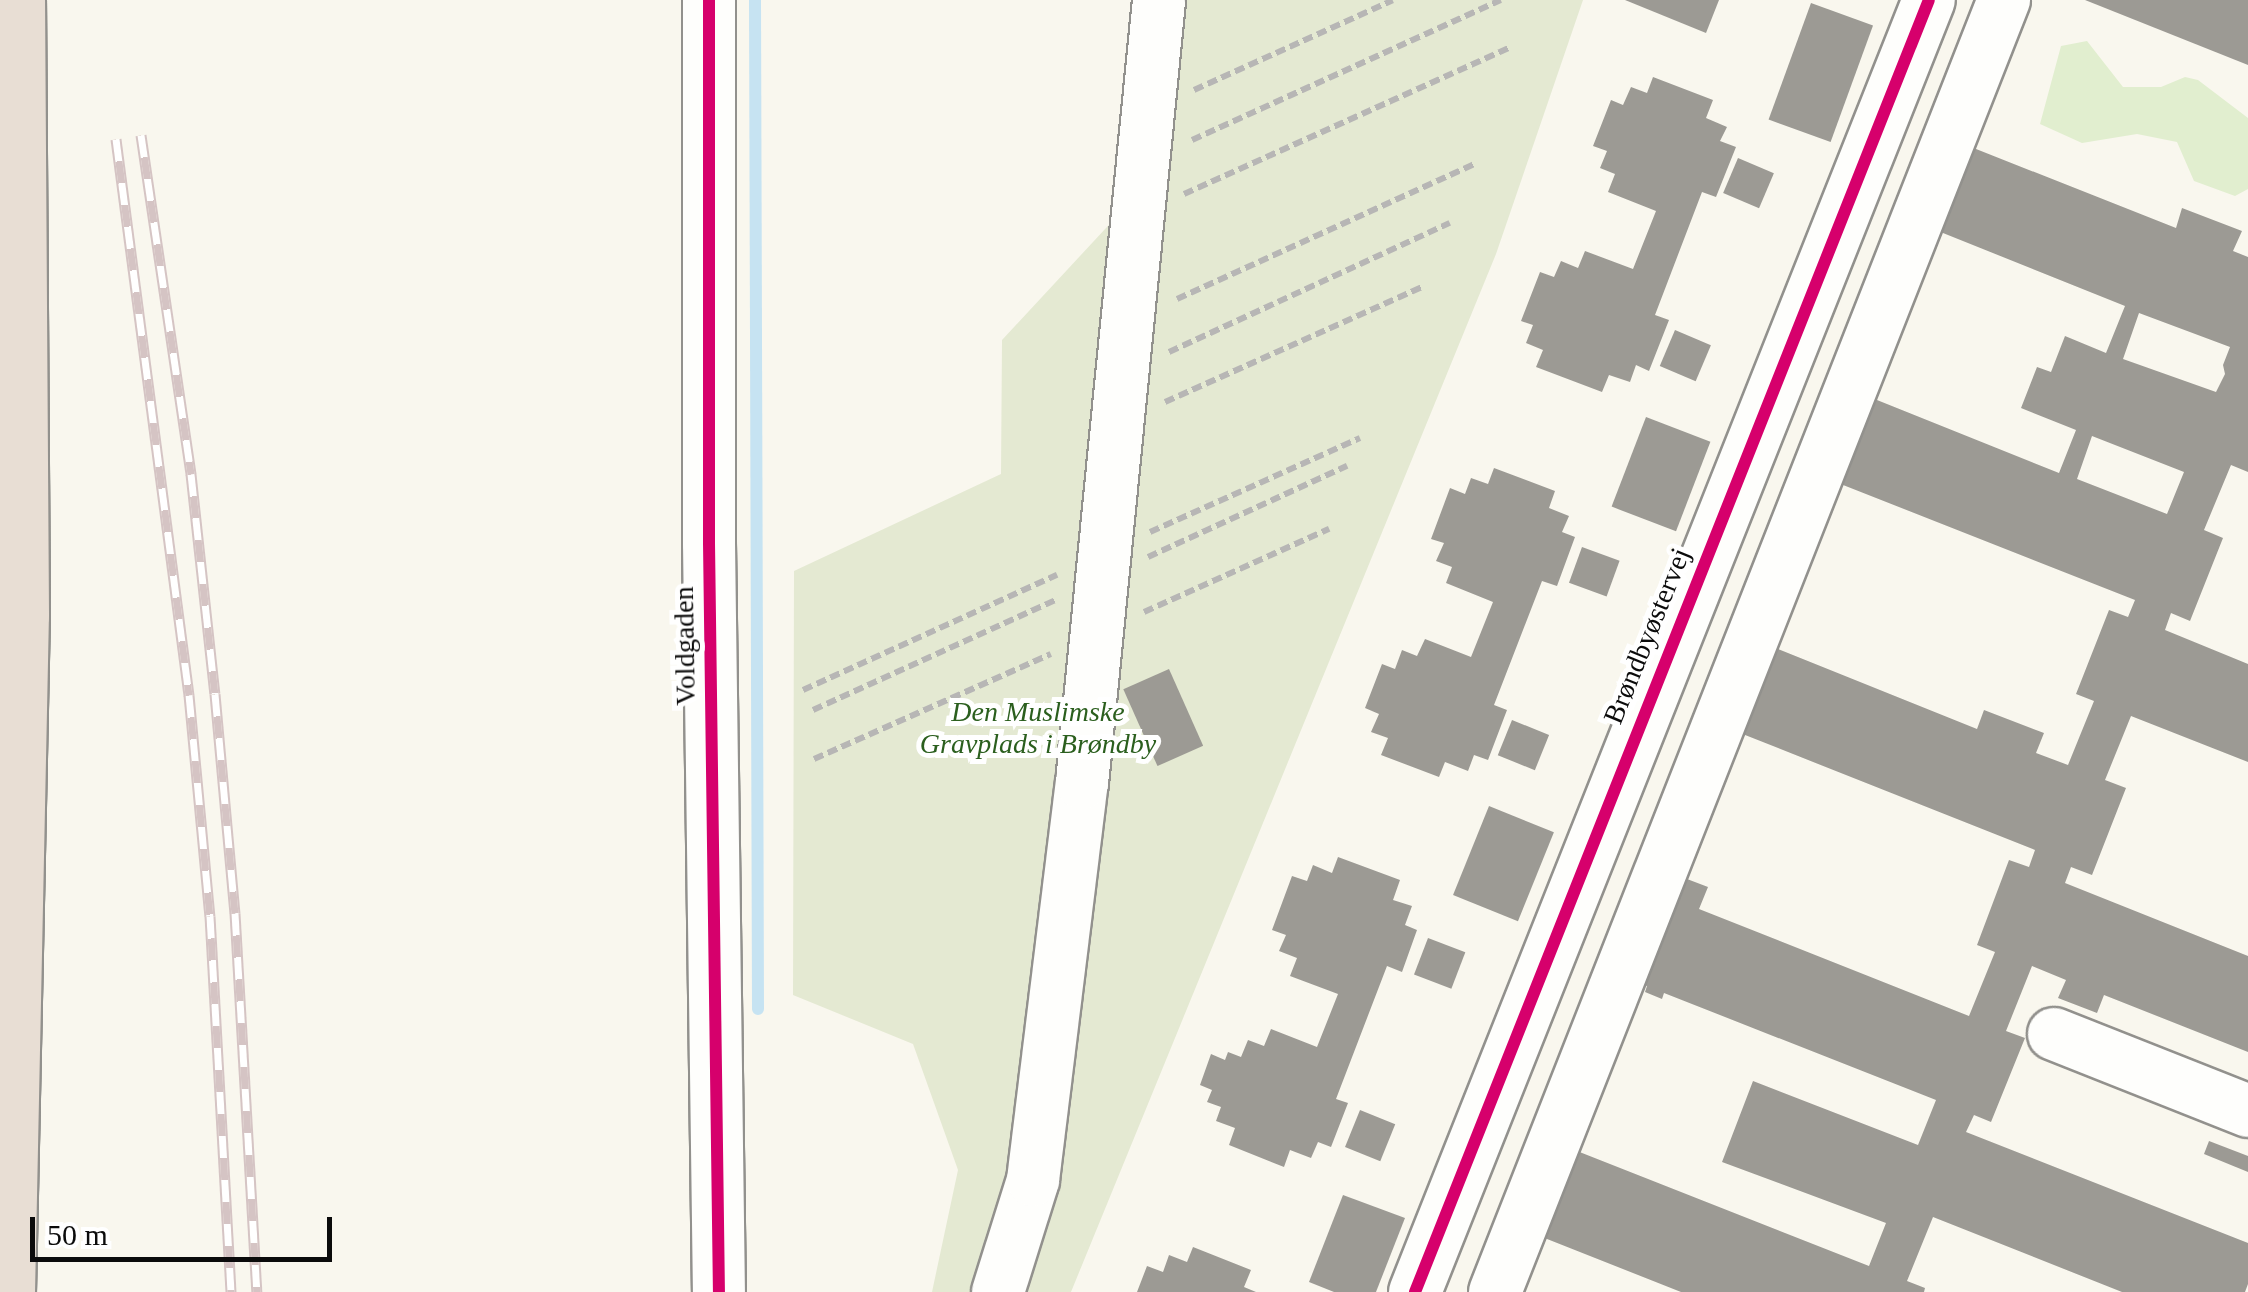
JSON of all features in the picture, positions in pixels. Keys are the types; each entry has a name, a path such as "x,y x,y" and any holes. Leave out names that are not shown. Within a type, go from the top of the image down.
{"highway":[{"path":"8,1292 21,614 17,0"}],"street":[{"name":"Voldgaden","path":"709,0 709,544 720,1292"},
{"path":"1003,1281 1033,1180 1082,783 1159,0"},
{"name":"Brøndbyøstervej","path":"1415,1292 1929,0"},
{"path":"1496,1292 2004,0"},
{"path":"2054,1034 2248,1111"}],"path":[{"path":"1148,110 1394,0"},
{"path":"1143,163 1501,0"},
{"path":"1138,216 1512,47"},
{"path":"1128,321 1476,163"},
{"path":"1120,398 1450,223"},
{"path":"1120,398 1424,286"}],"green space":[{"name":"Den Muslimske Gravplads i Brøndby","path":"1142,0 1583,0 1496,254 1071,1292 932,1292 958,1170 913,1044 793,995 794,571 1001,474 1002,340 1119,214"},
{"path":"2087,41 2123,87 2161,87 2185,77 2198,80 2248,118 2248,189 2235,196 2194,181 2177,142 2137,134 2082,143 2040,124 2061,46"}],"building":[{"path":"1625,0 1719,0 1706,33"},
{"path":"2085,0 2248,0 2248,65"},
{"path":"1811,3 1873,26 1831,142 1769,120"},
{"path":"1653,77 1713,100 1706,118 1727,127 1720,141 1736,147 1716,197 1702,192 1655,315 1669,320 1649,371 1636,365 1630,382 1609,375 1602,392 1536,367 1543,350 1526,343 1533,325 1521,321 1540,272 1554,277 1561,261 1578,268 1585,251 1633,269 1656,211 1608,192 1615,174 1600,168 1607,151 1593,146 1611,100 1623,105 1631,87 1647,93"},
{"path":"1971,147 2176,228 2182,208 2242,231 2233,251 2248,257 2248,472 2231,465 2204,530 2223,538 2190,621 2171,613 2165,630 2248,664 2248,762 2131,716 2105,780 2126,788 2092,875 2071,867 2065,883 2248,956 2248,1052 2104,995 2097,1013 2058,998 2066,980 2032,966 2006,1031 2025,1038 1991,1122 1974,1115 1966,1132 2248,1243 2245,1292 2122,1292 1933,1217 1907,1281 1925,1288 1924,1292 1681,1292 1542,1237 1577,1151 1869,1266 1886,1223 1722,1162 1753,1081 1918,1145 1936,1100 1664,993 1662,999 1645,992 1647,986 1640,984 1673,899 1678,901 1687,879 1708,887 1699,909 1969,1016 1995,952 1977,945 2009,860 2029,867 2035,850 1740,733 1773,647 1977,729 1984,710 2044,733 2036,753 2068,765 2094,701 2076,694 2109,610 2128,617 2135,600 1838,483 1872,398 2059,473 2076,430 2021,408 2037,367 2051,372 2065,336 2106,353 2125,306 1938,231","holes":["2139,313 2230,347 2223,365 2225,374 2216,392 2123,359","2092,436 2184,472 2167,514 2077,479"]},
{"path":"1738,158 1774,173 1759,208 1723,193"},
{"path":"1675,330 1711,345 1696,381 1660,366"},
{"path":"1646,417 1710,442 1676,531 1612,507"},
{"path":"1494,468 1555,491 1549,508 1569,516 1562,532 1575,537 1557,586 1542,581 1494,705 1507,710 1488,760 1474,755 1468,771 1445,762 1439,777 1381,755 1388,738 1371,732 1379,714 1365,708 1382,664 1395,669 1402,650 1417,656 1425,639 1471,657 1493,602 1446,583 1452,567 1436,561 1444,543 1431,539 1450,488 1465,494 1471,478 1488,484"},
{"path":"1582,547 1620,561 1607,596 1569,583"},
{"path":"1169,669 1203,746 1157,766 1123,689"},
{"path":"1512,720 1549,735 1535,770 1498,755"},
{"path":"1489,806 1554,832 1518,921 1453,895"},
{"path":"1338,857 1400,880 1393,900 1412,906 1405,925 1417,930 1402,972 1387,966 1336,1099 1348,1103 1331,1147 1318,1142 1311,1158 1290,1150 1284,1167 1229,1145 1235,1128 1216,1121 1221,1107 1207,1102 1212,1090 1200,1085 1211,1054 1225,1060 1228,1052 1241,1057 1248,1040 1264,1046 1271,1029 1317,1047 1338,994 1290,976 1297,958 1279,951 1286,935 1272,930 1292,876 1307,881 1313,865 1332,873"},
{"path":"1428,938 1465,952 1451,989 1414,974"},
{"path":"1360,1110 1395,1124 1380,1161 1345,1147"},
{"path":"2209,1141 2248,1156 2248,1172 2204,1154"},
{"path":"1343,1195 1405,1218 1376,1292 1334,1292 1309,1282"},
{"path":"1193,1247 1251,1270 1244,1287 1256,1292 1137,1292 1147,1266 1163,1272 1169,1255 1187,1262"}],"waterway":[{"path":"755,0 758,1009"}],"railway":[{"path":"141,135 191,474 215,694 235,913 257,1292"},
{"path":"116,139 189,695 210,916 231,1292"}],"cycle path":[{"path":"709,0 709,543 719,1292"},
{"path":"1415,1292 1929,0"}]}
